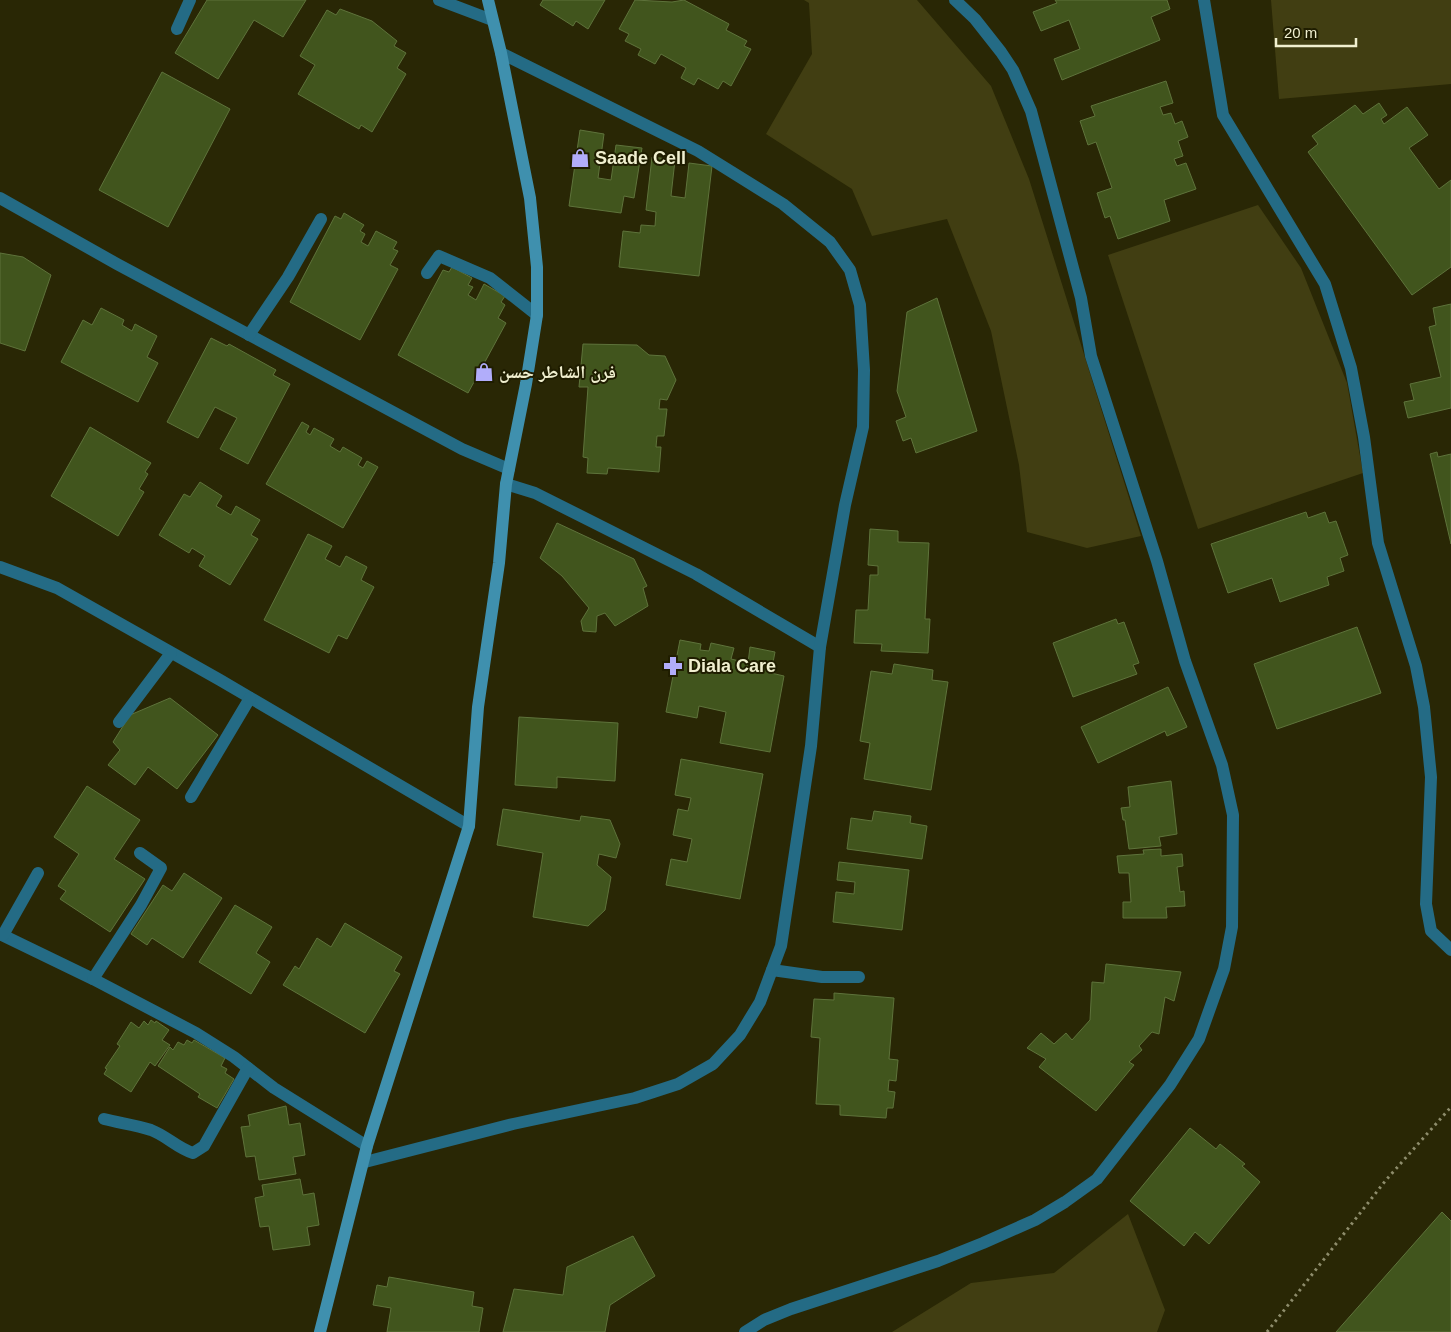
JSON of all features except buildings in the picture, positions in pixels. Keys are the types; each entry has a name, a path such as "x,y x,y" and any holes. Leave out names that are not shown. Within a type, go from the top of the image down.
{"street":[{"path":"176,29 190,0"},
{"path":"439,0 492,20"},
{"path":"320,1332 365,1162 367,1146 469,826 478,707 499,563 506,484 526,384 537,315 537,267 530,198 501,53 488,0"},
{"path":"745,1332 764,1320 791,1309 938,1261 983,1243 1042,1215 1065,1202 1097,1179 1170,1085 1199,1039 1224,969 1232,927 1233,815 1222,765 1185,661 1157,561 1091,356 1082,298 1031,111 1013,70 1001,52 975,19 955,0"},
{"path":"1204,0 1223,114 1325,284 1351,368 1364,437 1378,543 1416,666 1424,707 1431,777 1426,904 1431,931 1451,950"},
{"path":"365,1162 513,1124 635,1098 678,1084 713,1064 740,1035 760,1002 781,946 806,774 820,648 845,505 863,427 864,370 860,305 850,270 830,242 783,204 713,161 501,53"},
{"path":"0,198 249,335 462,449 509,468"},
{"path":"249,335 288,277 321,219"},
{"path":"427,273 439,256 490,278 537,315"},
{"path":"506,484 535,493 679,566 820,648"},
{"path":"0,567 57,588 469,826"},
{"path":"119,722 171,653"},
{"path":"192,797 250,698"},
{"path":"93,979 141,905 161,868 140,853"},
{"path":"38,873 2,935 93,979 196,1034 248,1068 274,1088 367,1146"},
{"path":"772,970 822,977 859,977"},
{"path":"104,1119 151,1130 167,1138 179,1149 194,1153 204,1146 248,1068"}],"path":[{"path":"1267,1332 1386,1180 1451,1107"}],"shaded area":[{"path":"804,0 917,0 991,86 1029,179 1141,536 1087,548 1027,532 1019,465 991,331 947,219 872,236 852,189 766,134 812,54 809,3"},
{"path":"1271,0 1451,0 1451,84 1279,99"},
{"path":"1258,205 1301,268 1347,383 1363,473 1198,529 1108,255"},
{"path":"1128,1214 1165,1310 1157,1332 892,1332 971,1283 1054,1273"}],"place":[{"name":"Saade Cell","path":"580,158"},
{"name":"فرن الشاطر حسن","path":"484,372"},
{"name":"Diala Care","path":"673,666"}]}
